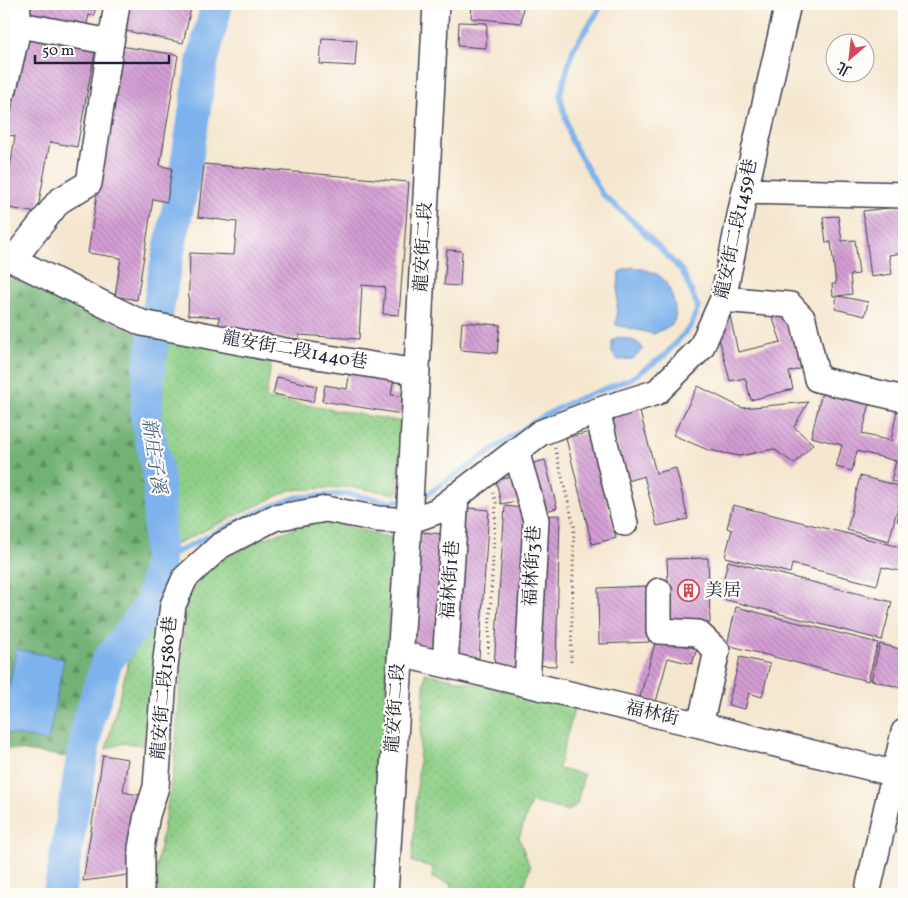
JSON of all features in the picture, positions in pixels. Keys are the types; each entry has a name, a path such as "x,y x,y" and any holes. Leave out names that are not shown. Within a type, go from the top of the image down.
{"street":[{"path":"8,259 59,201 89,183 118,4"},
{"name":"龍安街二段","path":"384,894 409,521 436,4"},
{"name":"龍安街二段1459巷","path":"409,521 437,511 540,432 657,392 701,348 723,299 744,191 788,4"},
{"path":"4,89 13,17 111,42"},
{"path":"744,191 904,195"},
{"name":"龍安街二段1440巷","path":"8,259 142,323 291,352 417,372"},
{"path":"723,299 790,304 803,319 817,379 904,399"},
{"path":"597,411 625,523"},
{"name":"福林街3巷","path":"516,450 536,520 526,684"},
{"name":"福林街1巷","path":"445,664 456,496"},
{"name":"龍安街二段1580巷","path":"140,894 141,848 147,815 156,787 165,666 173,605 185,578 220,546 274,518 326,509 378,519 409,521"},
{"path":"659,592 659,631 698,633 717,651 700,725"},
{"name":"福林街","path":"400,654 700,725 899,775"},
{"path":"867,894 899,775 904,732"}],"path":[{"path":"554,445 574,526 571,662"},
{"path":"488,654 496,503 492,491"}],"green space":[{"path":"4,277 29,284 146,337 133,415 150,484 148,561 139,597 96,661 77,723 74,758 4,748 4,498 11,475 4,467"},
{"path":"167,340 272,358 266,398 403,422 397,494 352,487 290,490 172,546 174,478 156,411"},
{"path":"322,520 392,538 377,894 158,894 155,875 174,767 186,605 205,570 262,539"},
{"path":"164,599 151,746 124,743 106,749 128,663"},
{"path":"425,673 575,706 558,769 584,774 577,804 569,811 531,802 519,838 530,867 522,894 451,894 452,884 432,878 433,867 412,862"}],"water":[{"path":"631,267 658,275 668,286 671,293 675,307 674,320 672,324 654,334 616,325 619,272"},
{"path":"618,337 636,342 643,349 633,359 618,360 612,353 612,341"},
{"path":"16,649 64,659 48,741 4,733 4,712"}],"building":[{"path":"30,4 96,4 94,16 89,15 85,31 27,19"},
{"path":"128,4 192,4 183,43 122,30"},
{"path":"472,4 523,4 521,23 471,18"},
{"path":"459,22 487,23 486,48 458,46"},
{"path":"26,32 96,45 77,147 50,142 37,213 4,207 15,136 7,135"},
{"path":"322,38 357,40 355,66 320,64"},
{"path":"120,46 178,55 160,166 172,168 167,202 153,199 137,300 115,296 121,258 88,253"},
{"path":"204,164 409,182 399,315 383,314 385,287 362,285 359,339 299,335 299,339 219,332 219,317 188,315 190,253 234,255 237,222 198,217"},
{"path":"904,206 904,253 889,255 892,274 871,277 863,211"},
{"path":"838,216 842,241 855,240 859,274 850,275 852,294 838,296 868,302 865,316 835,309 837,296 833,296 832,284 836,284 831,242 826,243 823,217"},
{"path":"447,250 462,251 460,286 444,285"},
{"path":"771,313 796,319 806,367 789,372 793,389 751,400 745,378 730,381 718,334 717,319 730,316 738,352 781,342"},
{"path":"462,322 500,325 497,353 460,350"},
{"path":"350,370 394,378 391,395 405,397 402,414 322,401 325,385 347,389"},
{"path":"277,377 317,386 313,402 273,394"},
{"path":"698,386 742,408 808,402 794,427 813,444 794,464 774,449 740,456 708,450 673,435"},
{"path":"823,388 871,399 862,434 891,441 898,405 904,407 904,427 900,444 904,445 904,484 891,481 896,461 857,451 852,471 836,467 842,445 811,437"},
{"path":"639,408 656,473 676,468 688,519 657,526 644,476 627,481 609,416"},
{"path":"590,432 616,538 592,544 566,438"},
{"path":"545,460 557,508 535,514 523,466"},
{"path":"517,476 522,500 501,504 496,480"},
{"path":"860,476 903,487 889,541 847,530"},
{"path":"904,494 904,523 897,521"},
{"path":"733,505 904,548 904,572 882,567 877,585 792,564 790,573 725,557 732,530 727,528"},
{"path":"505,506 530,509 524,669 494,667"},
{"path":"458,507 489,510 479,658 448,656"},
{"path":"560,515 556,666 531,665 538,516"},
{"path":"421,532 452,535 442,654 412,652"},
{"name":"美居","path":"708,558 710,623 670,624 667,559"},
{"path":"728,561 892,602 882,640 719,598"},
{"path":"648,586 649,642 599,644 598,588"},
{"path":"736,607 878,643 868,681 727,645"},
{"path":"671,642 697,649 692,664 668,658 656,702 640,697 655,643"},
{"path":"880,644 904,650 904,679 902,688 871,680"},
{"path":"740,657 770,664 762,697 749,693 745,709 728,705"},
{"path":"103,755 128,759 123,792 144,796 137,820 128,875 83,881"}],"waterway":[{"name":"新庄子溪","path":"59,894 89,718 107,661 151,605 159,561 159,479 146,416 149,367 163,279 184,179 202,63 217,4"},
{"path":"416,499 422,498 532,423 570,402 630,379 664,356 691,326 698,307 683,272 637,225 602,194 571,140 560,95 573,49 603,4"},
{"path":"4,116 9,94"},
{"path":"159,561 255,513 297,497 349,494 390,502 404,500"}],"place":[{"name":"美居","path":"689,591"}]}
